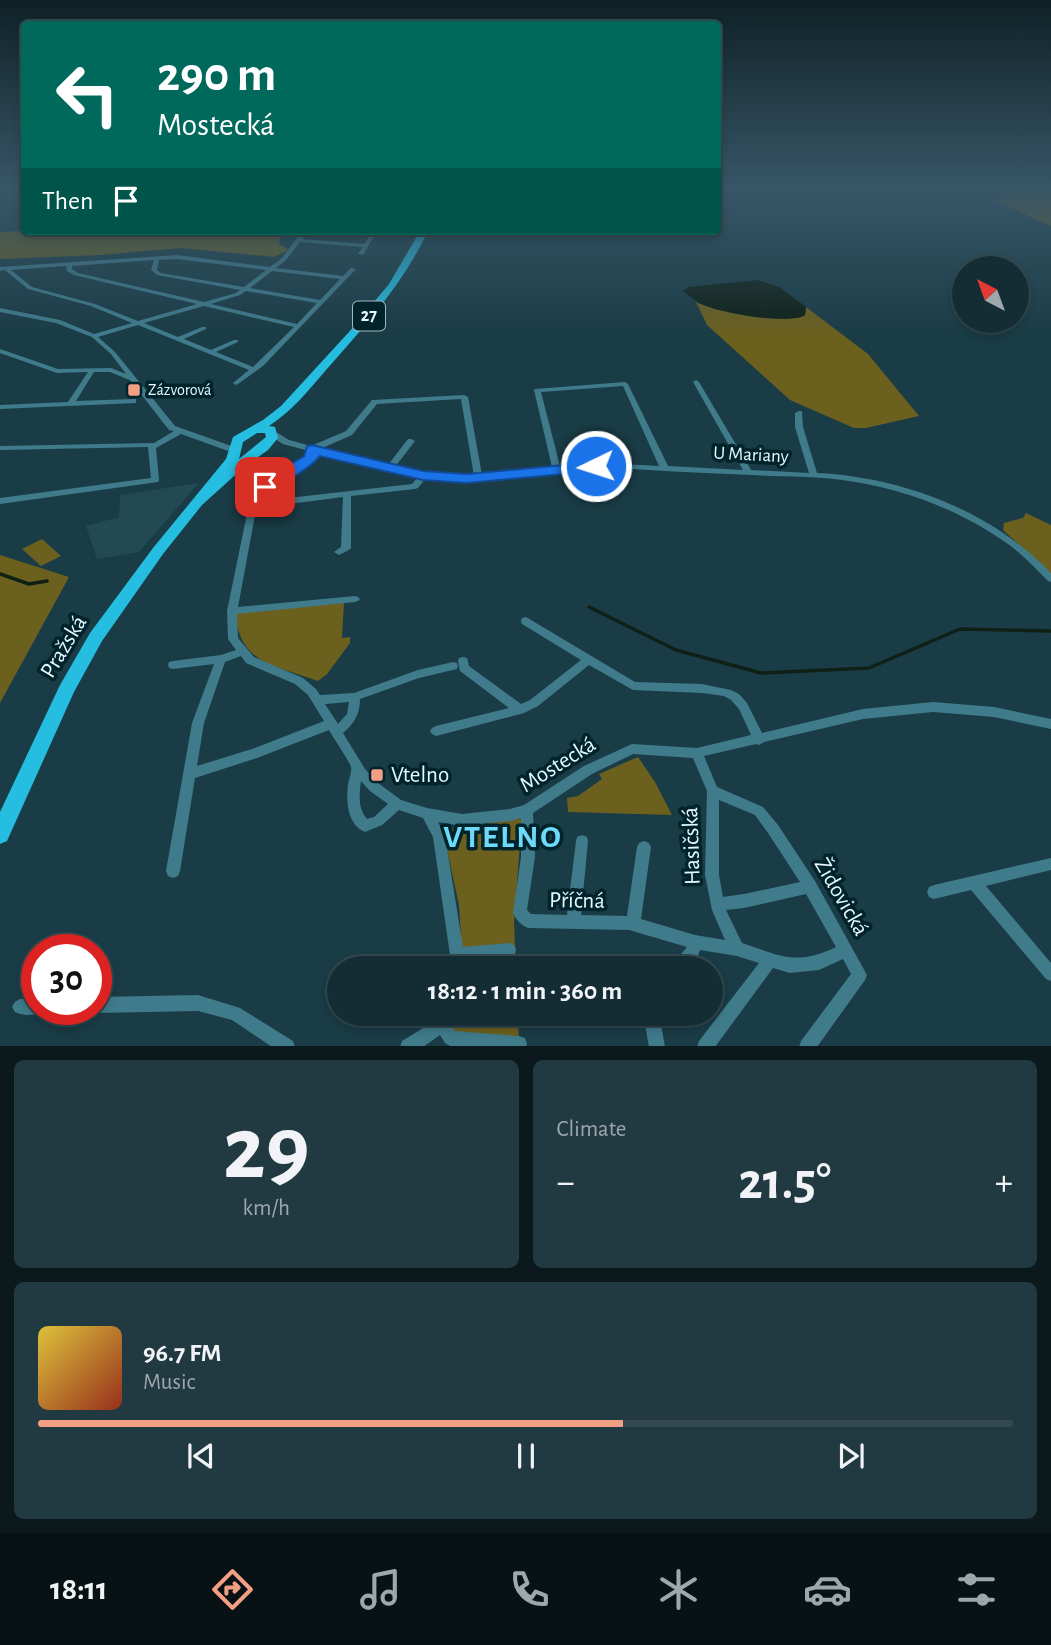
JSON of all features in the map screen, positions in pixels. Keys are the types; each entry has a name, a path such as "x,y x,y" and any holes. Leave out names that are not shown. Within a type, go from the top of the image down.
{"main road":[{"name":"27","path":"282,411 392,288 420,239"},
{"name":"Pražská","path":"0,834 66,690 96,637 158,551 232,460 236,442 282,411"},
{"name":"Pražská","path":"200,502 238,464 270,441 282,411"},
{"path":"251,430 266,428 272,433"},
{"path":"234,451 243,455 258,451"}],"street":[{"path":"361,254 370,239"},
{"path":"94,336 205,305 248,289 284,259 298,240 366,246"},
{"path":"4,269 188,258 344,278"},
{"path":"157,259 153,270 159,274 322,302"},
{"path":"69,266 69,270 76,274 298,326"},
{"path":"4,269 30,288 93,305 254,370"},
{"path":"236,383 254,370 353,269"},
{"path":"0,310 58,321 94,336 109,349 168,424 178,432 234,451"},
{"path":"177,340 204,328"},
{"path":"210,353 236,341"},
{"path":"0,351 57,371 91,373 111,370 131,379"},
{"path":"71,403 91,373"},
{"path":"696,382 749,473"},
{"path":"557,469 537,390 625,384 664,468"},
{"path":"272,433 293,444 312,449 349,433 375,401 464,397 478,477"},
{"path":"0,407 133,401"},
{"path":"799,413 799,427 814,476"},
{"path":"205,439 225,439 251,430"},
{"path":"0,449 153,446 178,432"},
{"path":"390,468 411,441"},
{"path":"258,451 293,444"},
{"path":"1,501 155,480 153,446"},
{"path":"173,665 221,659 242,652 233,639 232,611 253,504 265,487 309,459 314,453 312,449"},
{"name":"U Mariany","path":"312,449 423,476 478,477 614,466 814,476 874,483 976,519 1001,533 1030,556 1051,579"},
{"name":"U Mariany","path":"258,498 297,500 415,486 423,476"},
{"path":"339,552 346,548 347,494"},
{"path":"232,611 355,599"},
{"path":"526,621 633,685 653,689 713,690 733,695 742,705 759,740"},
{"name":"Mostecká","path":"242,652 260,665 299,681 318,701 357,767 374,787 397,804 427,814 462,820 510,815 527,810 618,753 643,748 697,753 863,714 933,707 994,712 1051,724"},
{"path":"173,871 198,723 221,659"},
{"path":"436,731 520,710 534,703 588,660"},
{"path":"318,701 355,697 418,674 458,664 520,710"},
{"path":"189,774 347,724 355,712 355,697"},
{"path":"697,753 713,791"},
{"path":"357,767 354,787 355,815 361,823 366,826 378,821 397,804"},
{"name":"Židovická","path":"713,791 759,811 810,886 860,975 807,1046"},
{"name":"Hasičská","path":"713,791 712,876 719,904 737,949"},
{"name":"Příčná","path":"527,810 528,857 520,913 528,921 573,920 633,924 695,942 737,949"},
{"path":"427,814 439,836 456,956"},
{"path":"573,920 582,841"},
{"path":"633,924 644,847"},
{"path":"934,892 1051,864"},
{"path":"975,884 1051,974"},
{"path":"719,904 810,886"},
{"path":"689,956 695,942"},
{"path":"737,949 790,966 819,963 845,950"},
{"path":"481,956 509,950"},
{"path":"705,1046 770,960"},
{"path":"112,1005 198,1003 235,1013 287,1046"},
{"path":"408,1046 436,1026"},
{"path":"447,1026 450,1038 519,1044"},
{"path":"653,1026 657,1046"}],"shaded area":[{"path":"0,239 280,239 279,244 289,250 274,257 181,248 0,259"},
{"path":"758,280 779,287 806,307 805,315 786,319 727,312 703,305 683,291 688,287"},
{"path":"696,302 735,314 781,319 805,315 806,307 868,354 919,416 866,428 854,428 790,400 707,325"},
{"path":"199,483 139,552 97,559 86,526 119,517 120,495"},
{"path":"1026,513 1051,525 1051,573 1003,530 1004,523 1023,518"},
{"path":"42,539 61,556 41,566 22,549"},
{"path":"0,555 69,577 0,703"},
{"path":"344,602 342,638 350,637 350,643 327,674 318,681 263,661 252,653 238,630 235,613"},
{"path":"638,757 672,815 568,812 567,798 578,796 602,779 599,774"},
{"path":"522,818 514,922 515,956 462,956 459,905 443,831"},
{"path":"453,1026 518,1026 519,1044 450,1038"}],"waterway":[{"path":"0,574 29,584 47,581"},
{"path":"589,607 676,650 761,673 869,668 960,629 1051,631"}],"place":[{"name":"Zázvorová","path":"134,390"},
{"name":"Vtelno","path":"377,775"}],"district":[{"name":"VTELNO","path":"503,837"}],"route":[{"path":"265,487 313,456 312,449 423,476 467,479 596,466"}]}
